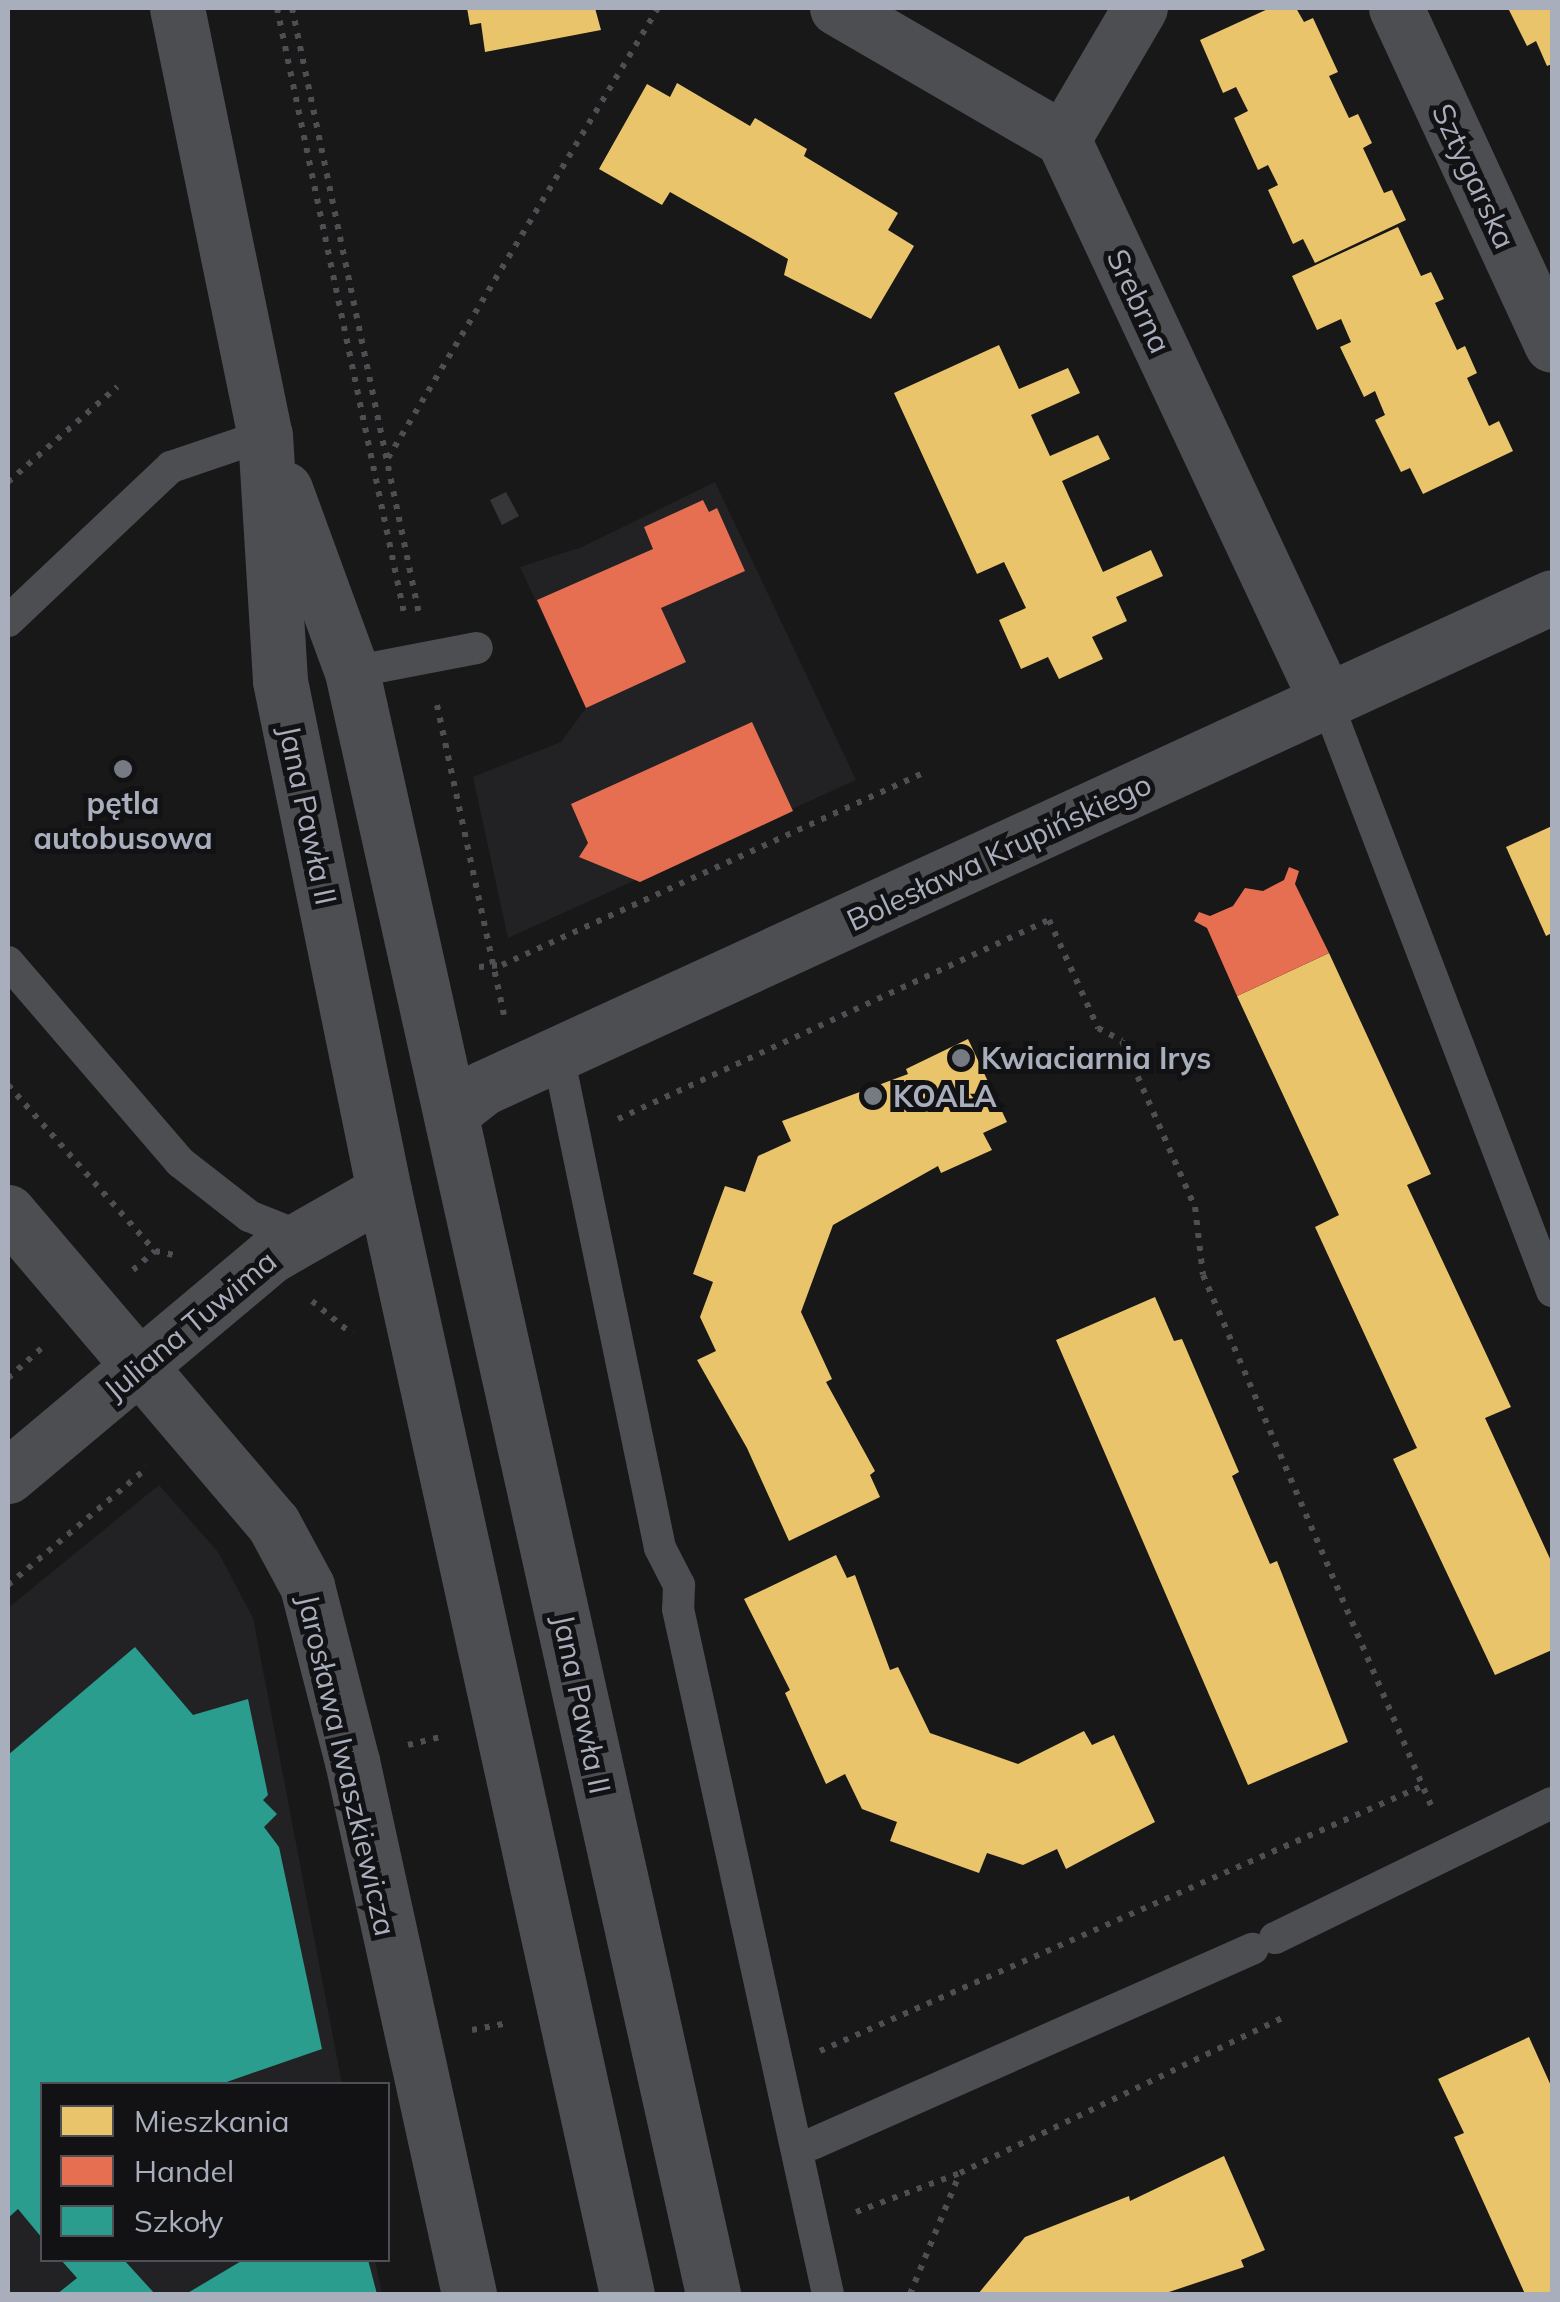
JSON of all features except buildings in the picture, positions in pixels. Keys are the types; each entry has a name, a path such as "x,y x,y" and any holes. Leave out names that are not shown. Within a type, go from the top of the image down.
{"street":[{"name":"Jana Pawła II","path":"176,8 264,434 280,681 384,1192 627,2294"},
{"path":"836,8 1063,139 1140,8"},
{"name":"Sztygarska","path":"1396,8 1552,345"},
{"name":"Srebrna","path":"1063,139 1326,700"},
{"name":"Jana Pawła II","path":"264,434 352,672 423,976 713,2294"},
{"name":"Bolesława Krupińskiego","path":"451,1113 483,1088 1552,597"},
{"path":"384,1192 451,1113"},
{"name":"Juliana Tuwima","path":"8,1476 299,1236 384,1192"},
{"name":"Jarosława Iwaszkiewicza","path":"14,1232 91,1306 273,1523 306,1586 352,1761 470,2294"}],"lane":[{"path":"8,621 171,467 264,434"},
{"path":"352,672 477,648"},
{"path":"1326,700 1552,1291"},
{"path":"8,962 180,1162 250,1216 299,1236"},
{"path":"534,1066 575,1139 660,1548 679,1584 678,1609 828,2294"},
{"path":"812,2144 1264,1944 1552,1804"}],"path":[{"path":"278,8 420,659 495,968 534,1066"},
{"path":"292,8 387,459 420,659"},
{"path":"387,459 658,8"},
{"path":"8,482 116,388"},
{"path":"423,976 495,968 922,774"},
{"path":"575,1139 1049,920 1098,1028 1122,1042 1196,1206 1203,1274 1452,1852"},
{"path":"474,948 482,982"},
{"path":"8,1085 156,1251 195,1260 250,1216"},
{"path":"8,1378 156,1251"},
{"path":"301,1300 330,1310 360,1348"},
{"path":"8,1585 152,1464"},
{"path":"442,1717 450,1755"},
{"path":"778,2069 1422,1786"},
{"path":"506,2004 514,2042"},
{"path":"813,2228 960,2174 1282,2018"},
{"path":"910,2294 960,2174"}],"shaded area":[{"path":"715,482 856,780 508,938 473,777 561,742 586,708 520,567 582,547"},
{"path":"159,1485 218,1552 253,1618 342,2082 40,2082 40,2262 375,2262 382,2294 8,2294 8,1608"}],"place":[{"name":"pętla autobusowa","path":"123,769"},
{"name":"Kwiaciarnia Irys","path":"961,1058"},
{"name":"KOALA","path":"873,1096"}]}
